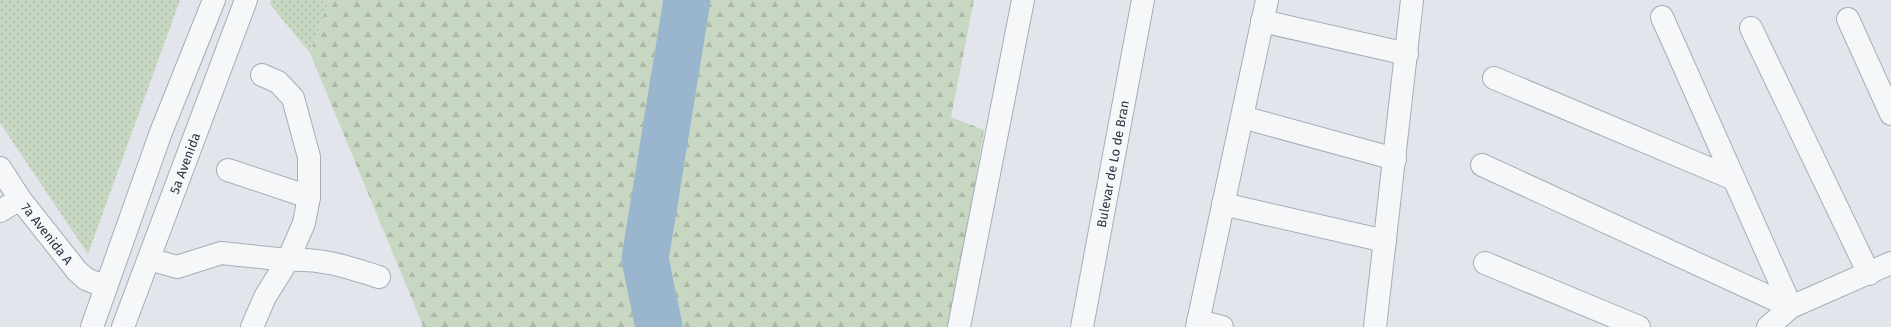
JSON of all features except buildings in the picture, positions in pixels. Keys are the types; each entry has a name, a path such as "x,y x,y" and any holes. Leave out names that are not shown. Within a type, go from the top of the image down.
{"street":[{"path":"92,327 161,132 214,0"},
{"name":"5a Avenida","path":"123,327 246,0"},
{"path":"958,327 1023,0"},
{"name":"Bulevar de Lo de Bran","path":"1082,327 1143,0"},
{"path":"1222,327 1197,324 1267,0"},
{"path":"1375,327 1412,0"},
{"path":"1662,17 1791,307"},
{"path":"1848,19 1891,114"},
{"path":"1262,21 1407,54"},
{"path":"1751,28 1869,274"},
{"path":"252,327 265,297 288,260 304,223 309,197 309,157 293,98 278,82 262,74"},
{"path":"1494,78 1734,179"},
{"path":"1242,117 1395,159"},
{"path":"1482,165 1791,307"},
{"name":"7a Avenida A","path":"0,168 20,199 77,271 86,279 106,287"},
{"path":"228,170 309,197"},
{"path":"0,211 20,199"},
{"path":"1223,204 1385,241"},
{"path":"149,259 177,267 221,253 288,260 308,259 329,262 379,277"},
{"path":"1485,263 1639,327"},
{"path":"1768,327 1791,307 1869,274 1891,263"}],"green space":[{"path":"0,0 180,0 88,254 0,123"},
{"path":"271,0 329,0 310,53 270,4"},
{"path":"329,0 974,0 951,117 984,130 951,327 421,327 423,326 310,53"}],"waterway":[{"path":"659,327 645,259 687,0"}]}
